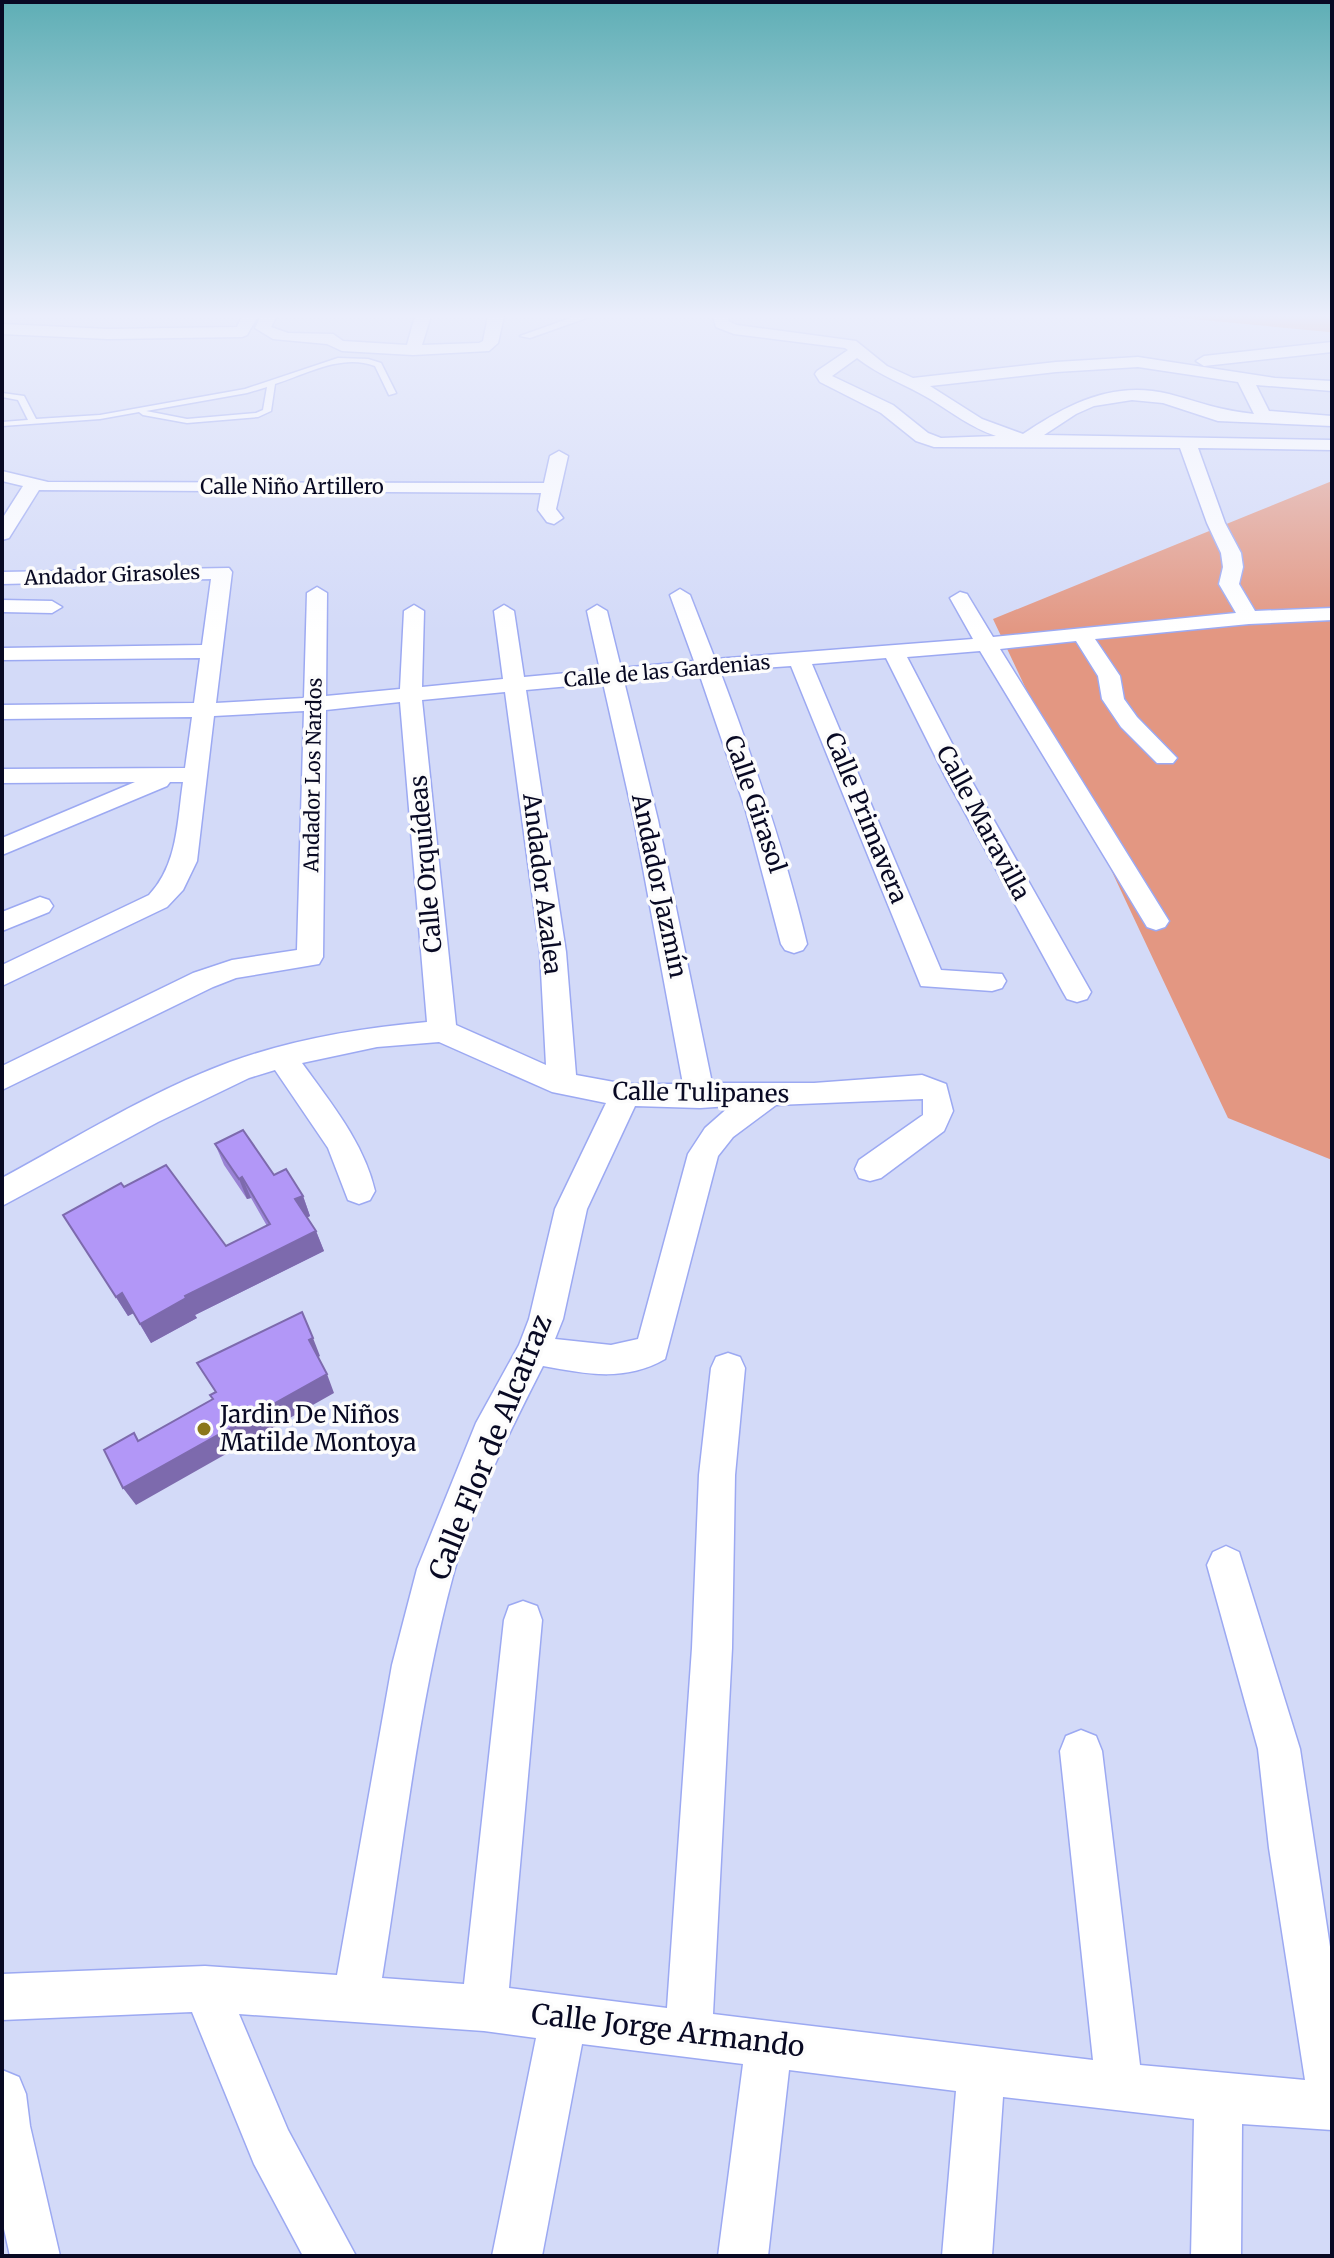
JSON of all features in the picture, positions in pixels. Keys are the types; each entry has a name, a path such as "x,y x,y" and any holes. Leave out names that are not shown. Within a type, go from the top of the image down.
{"street":[{"path":"902,421 922,437 940,443 1025,440 1332,445"},
{"path":"973,421 1025,440"},
{"path":"1025,440 1053,421"},
{"path":"1187,442 1216,523 1231,553 1233,567 1229,584 1249,618"},
{"path":"554,518 547,510 559,456"},
{"name":"Calle Niño Artillero","path":"2,476 48,487 550,488"},
{"path":"2,534 33,485"},
{"path":"300,508 305,487"},
{"name":"Andador Girasoles","path":"2,578 222,572 212,651"},
{"name":"Andador Los Nardos","path":"2,1079 203,980 243,967 310,957 317,593"},
{"name":"Calle Girasol","path":"680,595 777,869 794,944"},
{"path":"960,598 1114,845 1156,921"},
{"path":"2,606 52,607"},
{"name":"Calle Orquídeas","path":"414,611 411,696 442,1031"},
{"name":"Andador Azalea","path":"504,611 553,952 562,1084"},
{"name":"Andador Jazmín","path":"597,611 649,834 700,1097"},
{"name":"Calle de las Gardenias","path":"2,712 204,710 314,704 1249,618 1332,614"},
{"path":"1082,635 1109,676 1113,699 1129,722 1165,758"},
{"path":"2,654 212,651 204,710 184,775 184,861 174,884 158,901 2,976"},
{"name":"Calle Maravilla","path":"893,651 958,778 1077,992"},
{"name":"Calle Primavera","path":"799,659 931,979 992,981"},
{"path":"2,776 184,775"},
{"path":"2,847 184,775"},
{"path":"2,922 40,906"},
{"name":"Calle Tulipanes","path":"2,1193 147,1114 239,1070 282,1057 377,1037 442,1031 562,1084 625,1095 769,1095 922,1086 936,1092 940,1107 938,1118 930,1128 870,1169"},
{"path":"282,1057 349,1156 358,1176 359,1191"},
{"name":"Calle Flor de Alcatraz","path":"356,1998 412,1665 436,1569 489,1435 534,1350 546,1319 571,1209 625,1095"},
{"path":"534,1350 622,1361 640,1358 653,1348 703,1154 713,1136 736,1115 769,1095"},
{"path":"689,2032 712,1648 717,1475 728,1368"},
{"path":"1226,1565 1279,1749 1291,1848 1332,2098"},
{"path":"484,2008 523,1620"},
{"path":"1081,1751 1119,2086"},
{"path":"205,1989 271,2147 331,2256"},
{"name":"Calle Jorge Armando","path":"2,1997 205,1989 484,2008 981,2071 1218,2098 1332,2106"},
{"path":"517,2256 564,2016"},
{"path":"743,2256 769,2043"},
{"path":"967,2256 981,2071"},
{"path":"2,2094 6,2126 35,2256"},
{"path":"1216,2256 1218,2098"}],"lane":[{"path":"2,424 46,421"}],"shaded area":[{"path":"1332,481 1332,1160 1228,1118 993,619"}],"building":[{"path":"243,1130 274,1175 286,1169 303,1196 295,1199 316,1231 185,1296 140,1324 122,1293 116,1297 63,1215 121,1183 124,1187 166,1165 226,1246 270,1224 242,1177 239,1179 215,1144"},
{"path":"302,1312 313,1338 309,1340 327,1374 123,1488 104,1450 134,1433 138,1441 213,1399 210,1395 216,1392 197,1363"}],"place":[{"name":"Jardin De Niños Matilde Montoya","path":"204,1429"}]}
